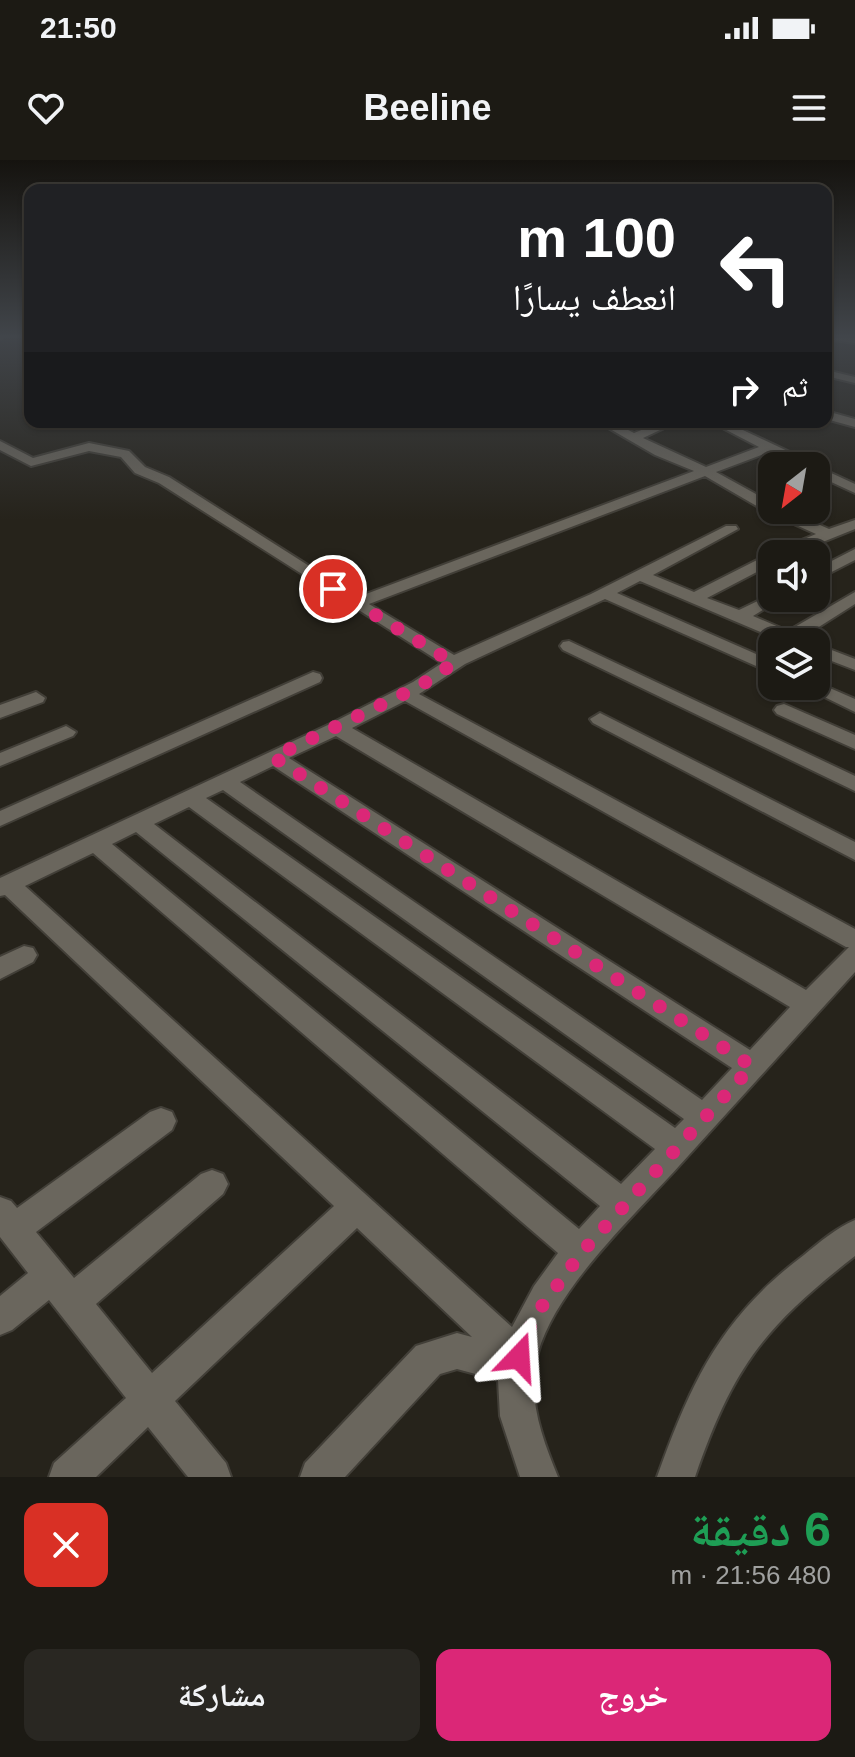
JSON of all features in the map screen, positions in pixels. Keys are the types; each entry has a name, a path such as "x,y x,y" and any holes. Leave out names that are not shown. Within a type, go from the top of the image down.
{"street":[{"path":"832,417 855,423"},
{"path":"615,428 705,471 758,501"},
{"path":"634,438 657,428"},
{"path":"730,428 780,452"},
{"path":"0,445 31,462 89,447 125,454 134,460 140,470 164,480 454,663"},
{"path":"356,603 770,447"},
{"path":"830,477 855,489"},
{"path":"804,524 829,535"},
{"path":"816,540 855,524"},
{"path":"518,1362 356,1207 4,886 337,728 406,694 454,663 731,529"},
{"path":"830,567 855,554"},
{"path":"694,598 758,565"},
{"path":"639,575 765,628"},
{"path":"604,593 758,662"},
{"path":"811,628 855,597"},
{"path":"739,617 758,607"},
{"path":"569,646 855,784"},
{"path":"830,655 855,665"},
{"path":"0,819 313,678"},
{"path":"406,694 855,940"},
{"path":"830,695 855,706"},
{"path":"0,712 36,698"},
{"path":"784,710 851,736"},
{"path":"600,719 855,852"},
{"path":"337,728 809,1005"},
{"path":"0,760 66,732"},
{"path":"273,757 752,1066"},
{"path":"224,781 704,1117"},
{"path":"190,797 677,1147"},
{"path":"137,822 623,1205"},
{"path":"95,842 582,1252"},
{"path":"0,969 24,955"},
{"path":"539,1477 519,1424 518,1362 534,1317 582,1252 623,1205 855,955"},
{"path":"161,1121 7,1221 212,1477"},
{"path":"0,1318 62,1289 212,1184"},
{"path":"68,1477 356,1207"},
{"path":"676,1477 710,1389 748,1330 793,1285 855,1236"},
{"path":"319,1477 429,1359 457,1351 518,1362"}],"route":[{"path":"333,589 454,663 420,686 273,757 752,1066 582,1252 534,1317 519,1357"}]}
